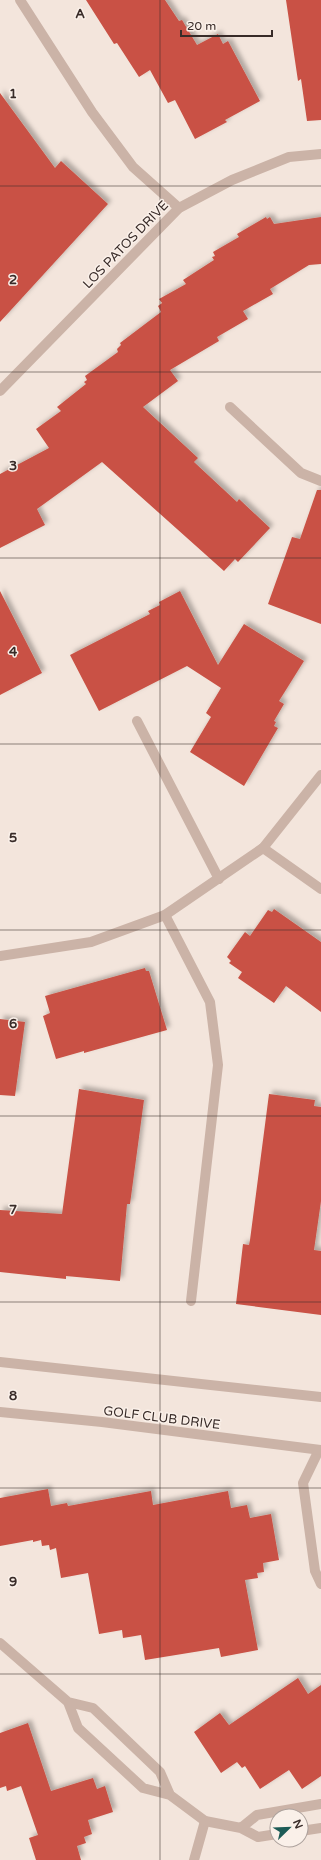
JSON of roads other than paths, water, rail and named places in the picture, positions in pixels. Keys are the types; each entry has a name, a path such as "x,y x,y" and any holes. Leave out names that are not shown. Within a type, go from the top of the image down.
{"street":[{"path":"20,0 92,112 133,167 179,208"},
{"name":"LOS PATOS DRIVE","path":"0,391 179,208 232,180 288,157 321,154"},
{"path":"230,408 301,473 321,480"},
{"path":"137,721 219,879"},
{"path":"0,956 92,942 165,916 263,848 321,775"},
{"path":"263,848 321,889"},
{"path":"165,916 210,1002 218,1065 191,1301"},
{"path":"0,1362 321,1397"},
{"name":"GOLF CLUB DRIVE","path":"0,1412 102,1422 320,1452"},
{"path":"320,1452 303,1483 315,1571 321,1584"},
{"path":"0,1643 68,1702 93,1708 160,1772 170,1795"},
{"path":"68,1702 78,1728 143,1788 170,1795 205,1821 242,1828 258,1836 269,1835"},
{"path":"242,1828 257,1815 321,1804"},
{"path":"194,1860 205,1821"},
{"path":"309,1830 321,1828"}]}
